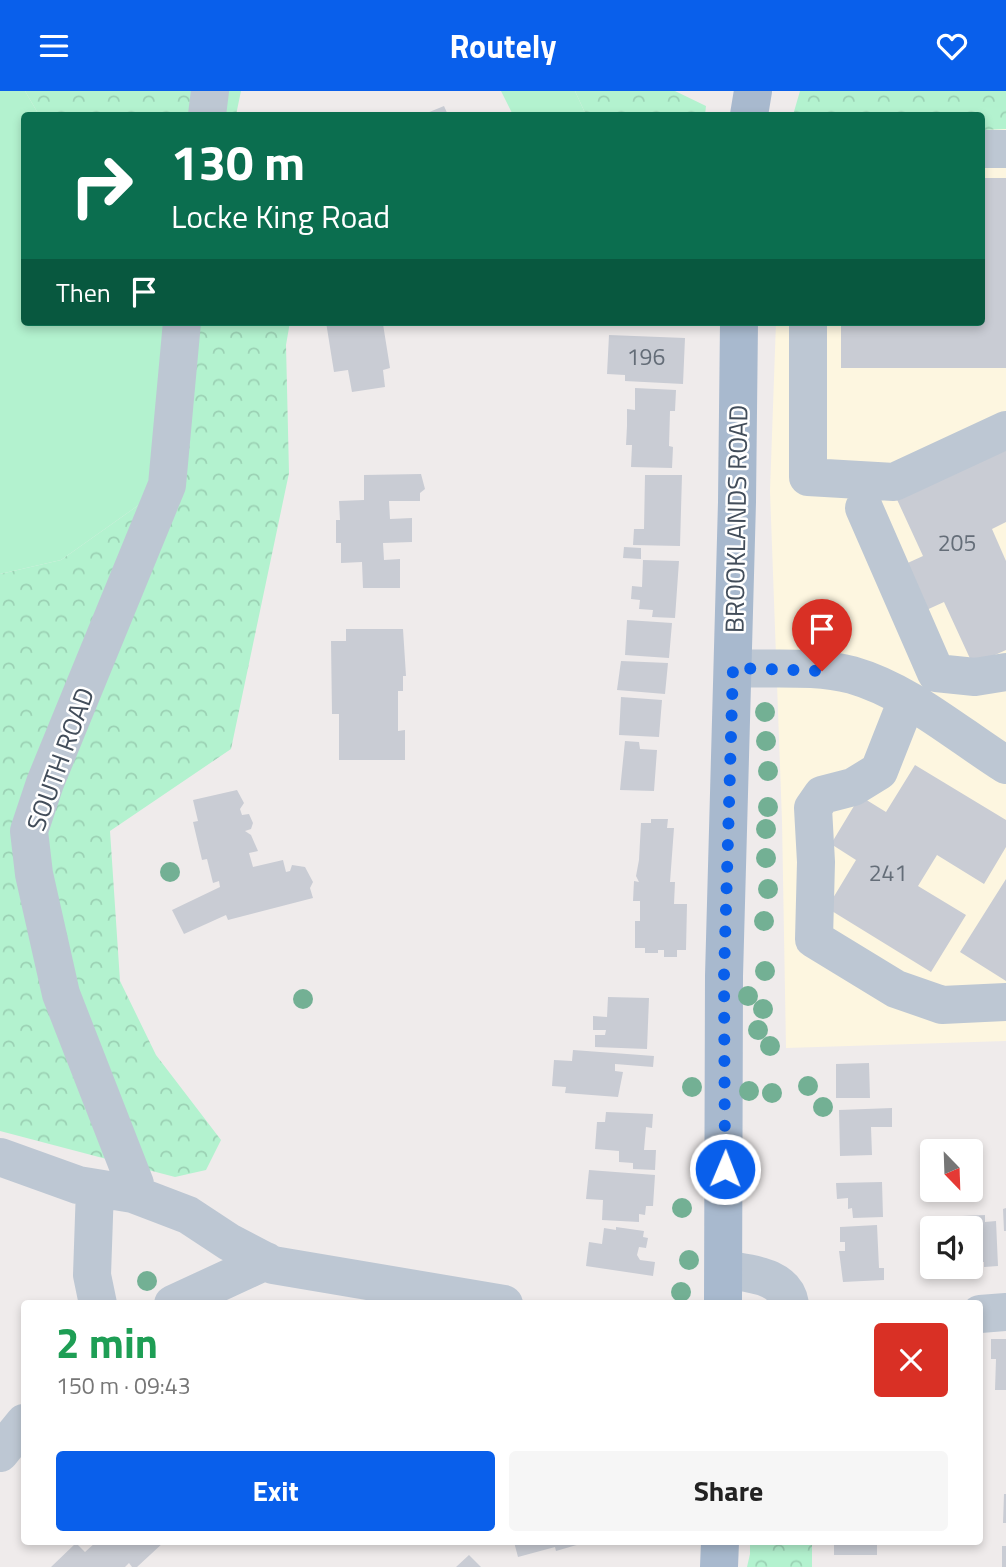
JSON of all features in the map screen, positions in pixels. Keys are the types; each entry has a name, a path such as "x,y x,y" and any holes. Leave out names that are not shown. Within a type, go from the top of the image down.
{"main road":[{"path":"750,112 753,91"},
{"name":"BROOKLANDS ROAD","path":"724,1287 724,976 739,326"},
{"path":"719,1567 720,1545"}],"street":[{"path":"207,112 210,91"},
{"path":"985,149 1006,149"},
{"name":"SOUTH ROAD","path":"133,1194 135,1184 61,994 34,874 29,831 45,783 167,485 183,326"},
{"path":"808,326 808,477 894,482 1006,430"},
{"path":"864,508 936,673 975,677 1006,672"},
{"path":"733,668 850,674 875,683 907,700 1003,758"},
{"path":"907,700 879,771 853,787 822,795 813,808 816,862 814,939 896,989 942,1005 1006,1002"},
{"path":"0,1157 78,1185 133,1194 188,1215 229,1242 273,1265 479,1300"},
{"path":"95,1188 92,1275 97,1300"},
{"path":"182,1300 266,1261"},
{"path":"724,1287 773,1279 790,1300"},
{"path":"983,1314 1006,1312"},
{"path":"0,1453 21,1427"}],"shaded area":[{"path":"1006,129 1006,1041 786,1048 782,821 770,491 776,326 985,326 985,130"}],"green space":[{"path":"0,91 25,91 37,112 21,112 21,326 179,326 167,485 61,560 0,574"},
{"path":"25,91 241,91 237,112 37,112"},
{"path":"501,91 575,91 585,112 512,112"},
{"path":"575,91 675,91 706,106 705,112 585,112"},
{"path":"800,91 1006,91 1006,129 985,130 985,112 794,112"},
{"path":"179,326 289,326 286,345 289,473 231,749 110,831 120,981 156,1055 221,1140 206,1170 175,1177 0,1131 0,574 61,560 167,485"},
{"path":"750,1545 812,1545 812,1567 747,1567"}],"building":[{"path":"444,106 447,112 429,112"},
{"path":"985,178 1006,178 1006,368 841,368 841,326 985,326"},
{"path":"327,326 383,326 390,368 383,370 385,387 352,392 348,370 334,372"},
{"path":"609,335 685,338 683,384 625,381 625,375 607,374"},
{"path":"635,388 676,390 675,411 670,411 669,446 673,447 672,468 631,467 632,445 626,445 627,409 635,410"},
{"path":"1006,442 1006,522 992,529 1006,561 1006,650 973,665 944,602 922,612 901,566 923,556 894,493"},
{"path":"421,474 425,489 420,493 420,501 389,501 390,519 412,518 412,542 383,543 384,560 400,559 400,588 363,588 362,562 341,563 341,543 336,543 336,520 340,520 339,501 364,500 364,475"},
{"path":"645,475 682,475 680,546 633,545 634,529 644,529"},
{"path":"624,547 641,548 641,559 623,558"},
{"path":"643,560 679,561 675,618 652,617 653,610 639,609 640,600 631,599 632,586 642,587"},
{"path":"627,620 672,623 669,658 625,655"},
{"path":"346,629 403,629 406,676 403,676 403,691 398,691 398,731 405,730 405,760 339,760 339,714 332,714 331,641 346,641"},
{"path":"621,661 668,663 665,694 617,690"},
{"path":"621,697 662,700 659,737 619,735"},
{"path":"625,741 639,742 640,749 657,750 654,791 620,790"},
{"path":"915,765 1006,820 1006,847 984,884 937,855 918,886 966,915 931,972 827,908 856,860 831,844 860,796 886,812"},
{"path":"237,790 244,803 240,809 242,815 249,814 253,823 251,829 245,831 251,835 258,851 249,853 253,867 283,860 286,872 290,871 292,865 305,867 313,882 310,888 313,898 228,920 226,915 184,934 172,910 220,887 219,881 213,883 207,859 202,860 193,822 198,821 193,800"},
{"path":"651,819 668,819 667,828 674,828 670,882 675,882 674,904 687,904 686,950 677,950 677,957 664,957 664,950 645,953 645,948 635,948 635,921 640,921 640,901 633,901 634,881 639,882 636,876 641,823 651,823"},
{"path":"1006,879 1006,981 960,952"},
{"path":"608,997 649,998 647,1049 595,1047 595,1035 605,1035 606,1030 593,1030 593,1016 607,1017"},
{"path":"573,1050 654,1056 653,1067 615,1064 615,1071 623,1072 618,1097 565,1093 566,1087 552,1086 554,1060 572,1061"},
{"path":"869,1063 870,1098 836,1098 836,1064"},
{"path":"892,1108 892,1127 871,1127 872,1155 840,1156 839,1110"},
{"path":"606,1112 653,1114 652,1128 646,1127 644,1150 656,1150 655,1170 633,1169 633,1163 619,1162 619,1151 595,1149 597,1122 605,1122"},
{"path":"589,1170 655,1175 653,1206 646,1206 645,1215 639,1214 639,1222 602,1220 603,1200 586,1199"},
{"path":"882,1182 883,1217 853,1218 852,1208 848,1209 848,1198 837,1199 836,1183"},
{"path":"1006,1208 1006,1231 1004,1231 1003,1209"},
{"path":"985,1215 985,1222 996,1221 998,1266 984,1267 983,1216 962,1216"},
{"path":"877,1225 879,1268 884,1268 884,1280 843,1282 839,1251 845,1251 845,1242 840,1242 840,1227"},
{"path":"616,1227 644,1231 643,1237 648,1238 646,1248 639,1247 637,1255 640,1260 655,1262 653,1276 586,1266 589,1242 602,1244 604,1228 616,1230"},
{"path":"991,1339 1006,1339 1006,1390 995,1390 996,1359 991,1359"},
{"path":"1006,1494 1006,1523 1003,1523"},
{"path":"74,1545 78,1545 85,1552 93,1545 161,1545 137,1567 132,1567 129,1563 125,1567 51,1567"},
{"path":"515,1545 577,1545 556,1551 555,1547 518,1557"},
{"path":"834,1545 877,1545 877,1555 834,1555"},
{"path":"1002,1546 1006,1546 1006,1567 1002,1567"},
{"path":"469,1555 481,1567 456,1567"}],"route":[{"path":"725,1169 724,976 733,668 822,671"}]}
